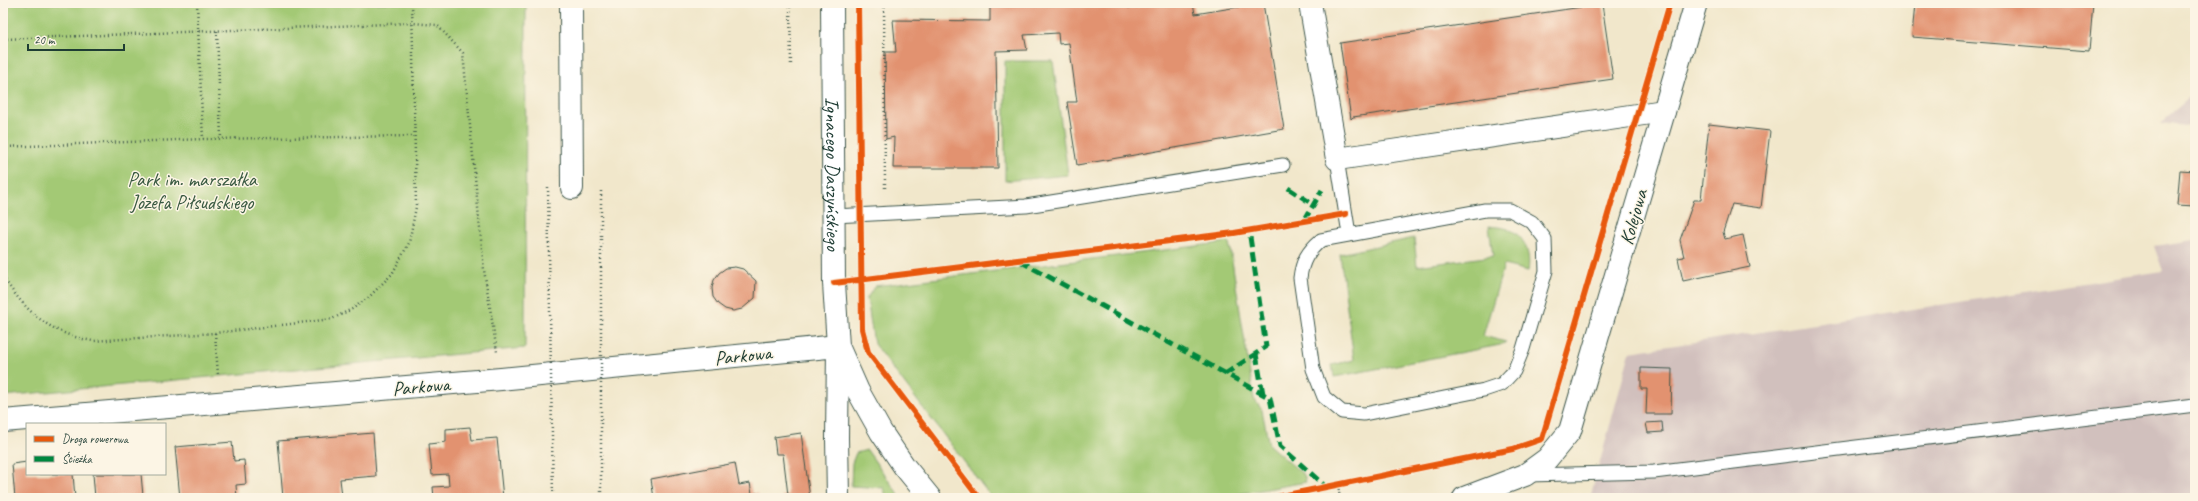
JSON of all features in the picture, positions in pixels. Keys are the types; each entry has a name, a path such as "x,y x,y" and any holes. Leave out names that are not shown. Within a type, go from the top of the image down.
{"street":[{"path":"571,3 572,188"},
{"name":"Ignacego Daszyńskiego","path":"832,3 834,283 838,346 838,498"},
{"path":"1312,3 1337,159 1664,111"},
{"name":"Kolejowa","path":"1525,476 1547,459 1570,431 1696,3"},
{"name":"Ignacego Daszyńskiego","path":"838,346 858,391 881,432 904,466 930,498"},
{"name":"Parkowa","path":"3,421 501,379 838,346"},
{"path":"1464,498 1525,476"}],"lane":[{"path":"1337,159 1349,234"},
{"path":"834,216 1026,206 1284,165"},
{"path":"1485,210 1510,210 1532,222 1545,239 1546,271 1523,349 1514,371 1502,384 1484,390 1364,414 1342,412 1324,397 1313,369 1300,278 1302,263 1310,250 1321,240 1349,234 1485,210"},
{"path":"1525,476 1654,472 2195,406"}],"path":[{"path":"197,3 202,138"},
{"path":"3,277 18,300 36,317 75,338 93,341 215,333 332,319 352,310 368,298 392,274 409,243 416,207 412,3"},
{"path":"790,3 790,66"},
{"path":"884,3 885,214"},
{"path":"3,39 413,23 437,25 463,53 484,270 501,379"},
{"path":"217,31 221,138"},
{"path":"3,147 202,138 414,136"},
{"path":"548,187 553,498"},
{"path":"601,191 601,498"},
{"path":"215,333 220,403"},
{"path":"1338,485 1340,498"}],"shaded area":[{"path":"2195,93 2195,127 2160,123"},
{"path":"2195,240 2195,498 1590,498 1630,352 2163,271 2154,246"}],"green space":[{"name":"Park im. marszałka Józefa Piłsudskiego","path":"3,3 526,3 525,348 3,396"},
{"path":"1005,61 1053,61 1068,175 1005,181"},
{"path":"1489,226 1508,229 1519,236 1526,246 1529,259 1528,271 1504,265 1483,336 1506,342 1500,345 1334,377 1332,365 1354,360 1340,254 1414,238 1417,266 1493,256"},
{"path":"1229,242 1254,399 1262,410 1269,445 1304,475 1306,482 1216,498 992,498 874,344 867,298 875,286"},
{"path":"867,450 901,498 886,498 884,488 851,486 852,463 856,453"}],"building":[{"path":"990,3 1127,3 1128,8 1158,3 1193,3 1195,14 1263,3 1284,129 1077,165 1067,102 1077,102 1069,43 1059,44 1058,33 1024,35 1027,50 996,51 998,168 893,168 894,137 886,139 885,52 896,52 893,20 990,21"},
{"path":"1915,3 2093,3 2089,51 1912,37"},
{"path":"1602,4 1613,79 1353,117 1351,119 1340,43"},
{"path":"1709,124 1770,131 1761,208 1732,204 1723,232 1725,239 1743,235 1750,267 1683,281 1678,258 1684,257 1680,240 1694,200 1701,200"},
{"path":"2180,170 2195,171 2195,206 2177,205"},
{"path":"735,267 743,269 756,281 755,298 742,309 733,311 725,309 718,304 713,297 712,288 714,280 719,273 726,268"},
{"path":"1641,368 1672,369 1671,414 1646,414 1647,389 1641,389"},
{"path":"1662,422 1663,432 1648,433 1646,423"},
{"path":"470,427 472,440 497,438 503,498 434,498 433,487 449,486 448,474 432,475 429,444 446,442 446,429"},
{"path":"373,433 376,476 340,479 342,496 283,498 278,441"},
{"path":"801,433 810,498 782,498 782,496 788,495 783,454 776,454 774,437"},
{"path":"232,442 234,461 244,460 246,484 236,485 237,498 180,498 175,447"},
{"path":"26,462 26,475 73,475 75,498 15,498 12,464"},
{"path":"735,463 739,485 750,483 752,494 757,493 758,498 654,498 651,479"},
{"path":"93,475 141,475 143,496 95,498"}],"marked path":[{"path":"1288,188 1314,205"},
{"path":"1304,221 1322,190"},
{"path":"1225,374 1266,347 1249,230"},
{"path":"1020,261 1270,398 1280,446 1326,487"},
{"path":"1256,354 1263,394"}],"cycle path":[{"path":"858,3 862,329 868,352 979,498"},
{"path":"1272,498 1513,449 1542,439 1670,3"},
{"path":"834,283 1234,233 1346,214"}]}
